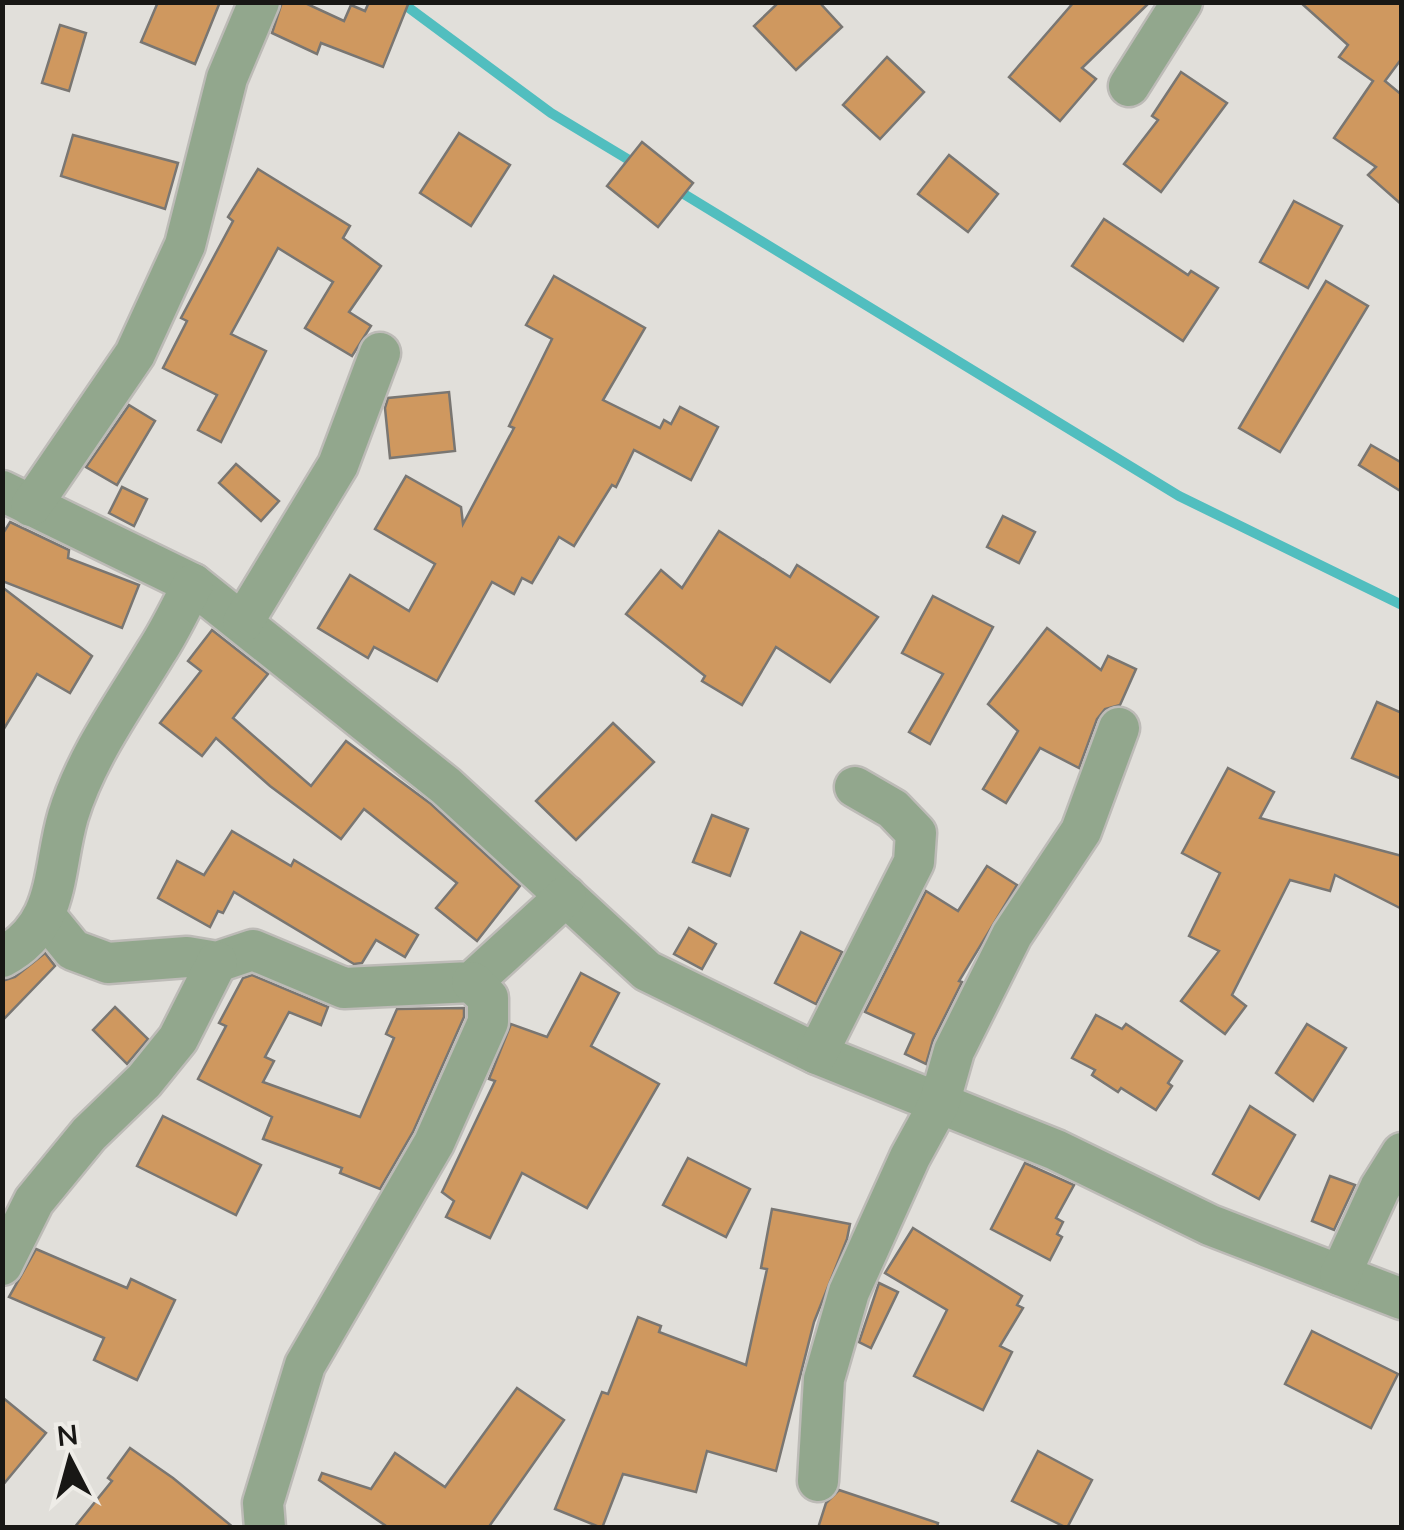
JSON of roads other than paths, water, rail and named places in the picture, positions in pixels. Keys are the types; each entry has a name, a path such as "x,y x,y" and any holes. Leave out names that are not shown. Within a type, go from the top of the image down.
{"street":[{"path":"259,2 227,78 185,244 135,354 17,498 192,584 244,622 446,786 647,971 817,1054 1056,1150 1210,1226 1402,1300"},
{"path":"1129,86 1182,2"},
{"path":"244,622 338,465 380,353"},
{"path":"2,957 16,950 46,917 69,814 106,731 159,648 192,584"},
{"path":"818,1481 824,1380 848,1292 910,1157 939,1104 954,1051 1012,935 1081,832 1119,728"},
{"path":"817,1054 914,862 916,832 892,809 855,787"},
{"path":"46,917 73,950 108,963 188,956 217,962 253,950 344,988 398,988 472,982 566,896"},
{"path":"2,1265 34,1202 89,1134 144,1081 178,1039 217,962"},
{"path":"265,1528 263,1503 305,1365 434,1143 488,1022 488,998 472,982"},
{"path":"1340,1275 1380,1188 1402,1154"}],"waterway":[{"path":"401,2 551,113 639,166"},
{"path":"674,188 1179,496 1402,605"}]}
